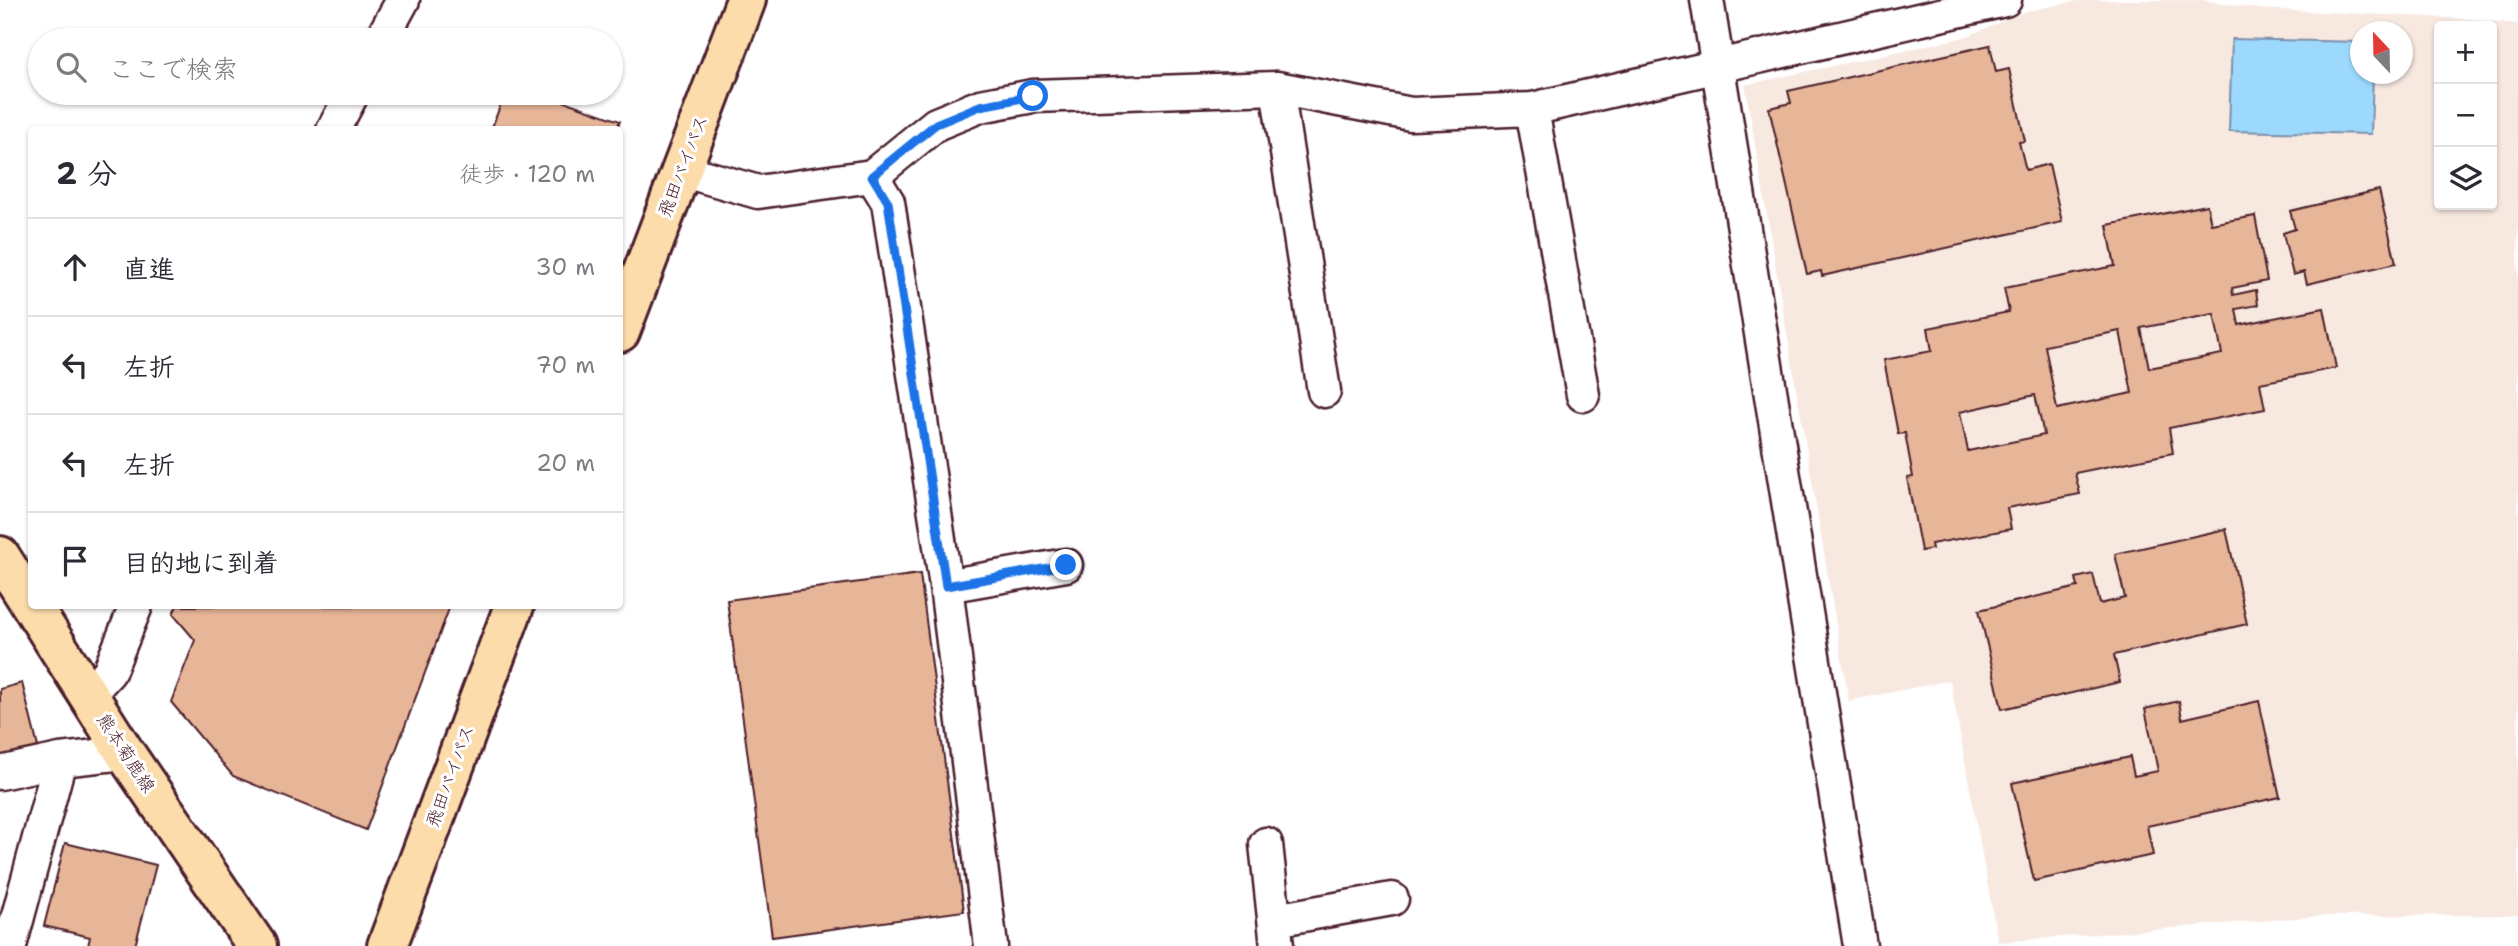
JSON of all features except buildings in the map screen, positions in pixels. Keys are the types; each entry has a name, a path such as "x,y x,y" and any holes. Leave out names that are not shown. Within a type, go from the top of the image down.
{"main road":[{"name":"飛田バイパス","path":"623,324 746,0"},
{"name":"熊本菊鹿線","path":"0,556 10,591 88,695 257,946"},
{"name":"飛田バイパス","path":"387,946 513,609"}],"street":[{"path":"388,28 403,0"},
{"path":"1707,0 1860,946"},
{"path":"681,170 758,192 872,176 936,124 980,106 1033,96 1277,88 1411,114 1532,109 2005,0"},
{"path":"1277,88 1324,391"},
{"path":"335,126 347,105"},
{"path":"1532,109 1583,395"},
{"path":"872,176 888,202 946,586 991,946"},
{"path":"946,586 1066,565"},
{"path":"88,695 108,673 135,609"},
{"path":"0,773 60,760 125,753"},
{"path":"10,946 60,760"},
{"path":"1266,844 1276,933 1392,900"}],"shaded area":[{"path":"2082,0 2202,0 2260,9 2490,21 2434,21 2434,210 2497,210 2497,22 2518,24 2518,915 2322,916 1998,942 1950,680 1849,701 1745,85 1965,37 2027,11"}],"water":[{"path":"2232,39 2350,42 2350,84 2373,84 2371,134 2229,131"}],"route":[{"path":"1033,96 980,106 936,124 872,176 888,202 946,586 1066,565"}]}
